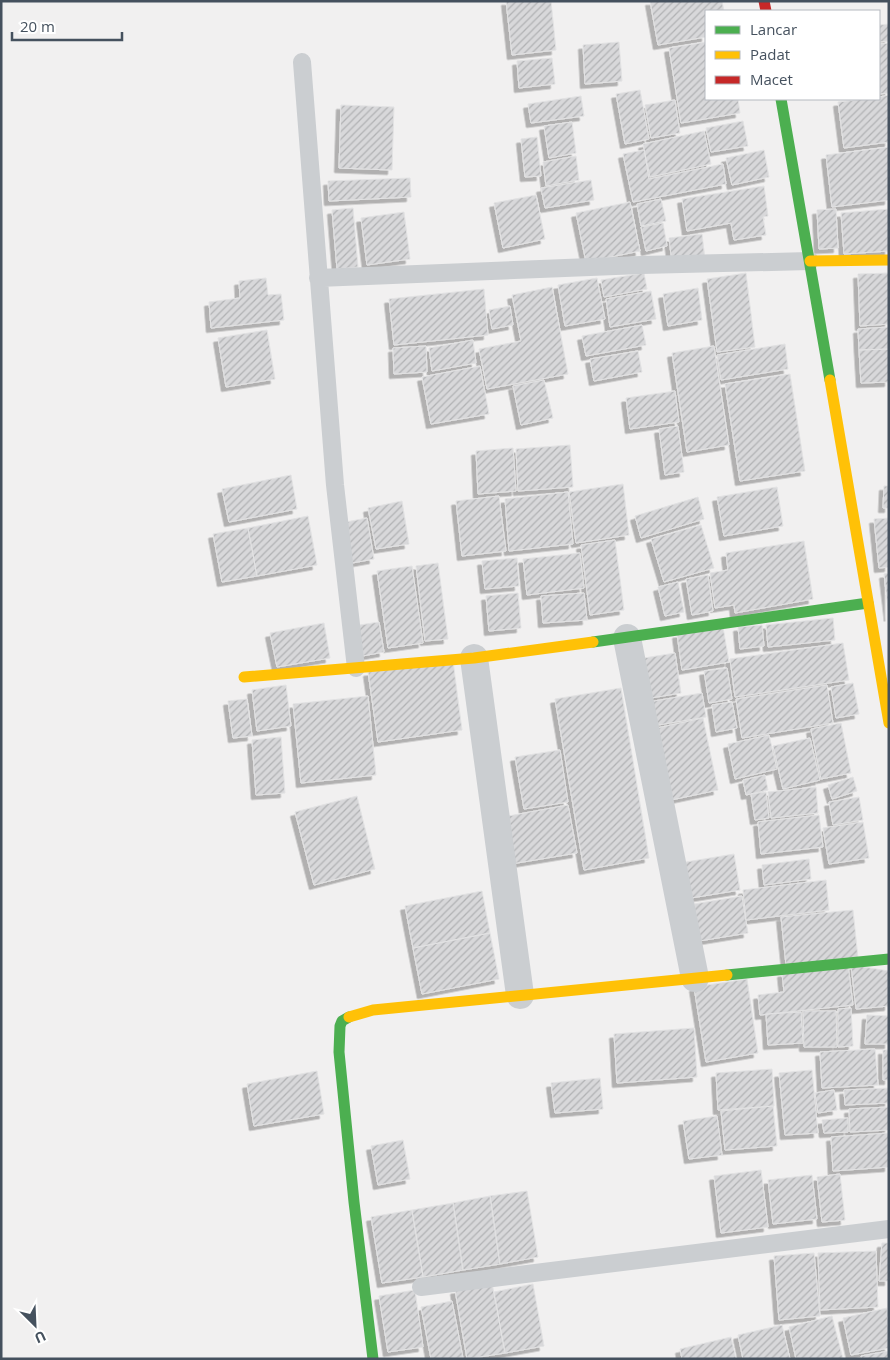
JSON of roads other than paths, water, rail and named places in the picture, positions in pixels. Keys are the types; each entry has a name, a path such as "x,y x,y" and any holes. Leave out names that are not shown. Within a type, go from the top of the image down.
{"street":[{"path":"781,100 889,723"},
{"path":"810,261 889,260"},
{"path":"244,677 474,658 868,603"},
{"path":"627,638 695,978"},
{"path":"474,658 520,996"},
{"path":"373,1359 354,1202 338,1030 342,1020 352,1014 372,1010 889,959"}],"lane":[{"path":"302,62 335,485 356,668"},
{"path":"318,278 810,261"},
{"path":"420,1287 889,1229"}]}
